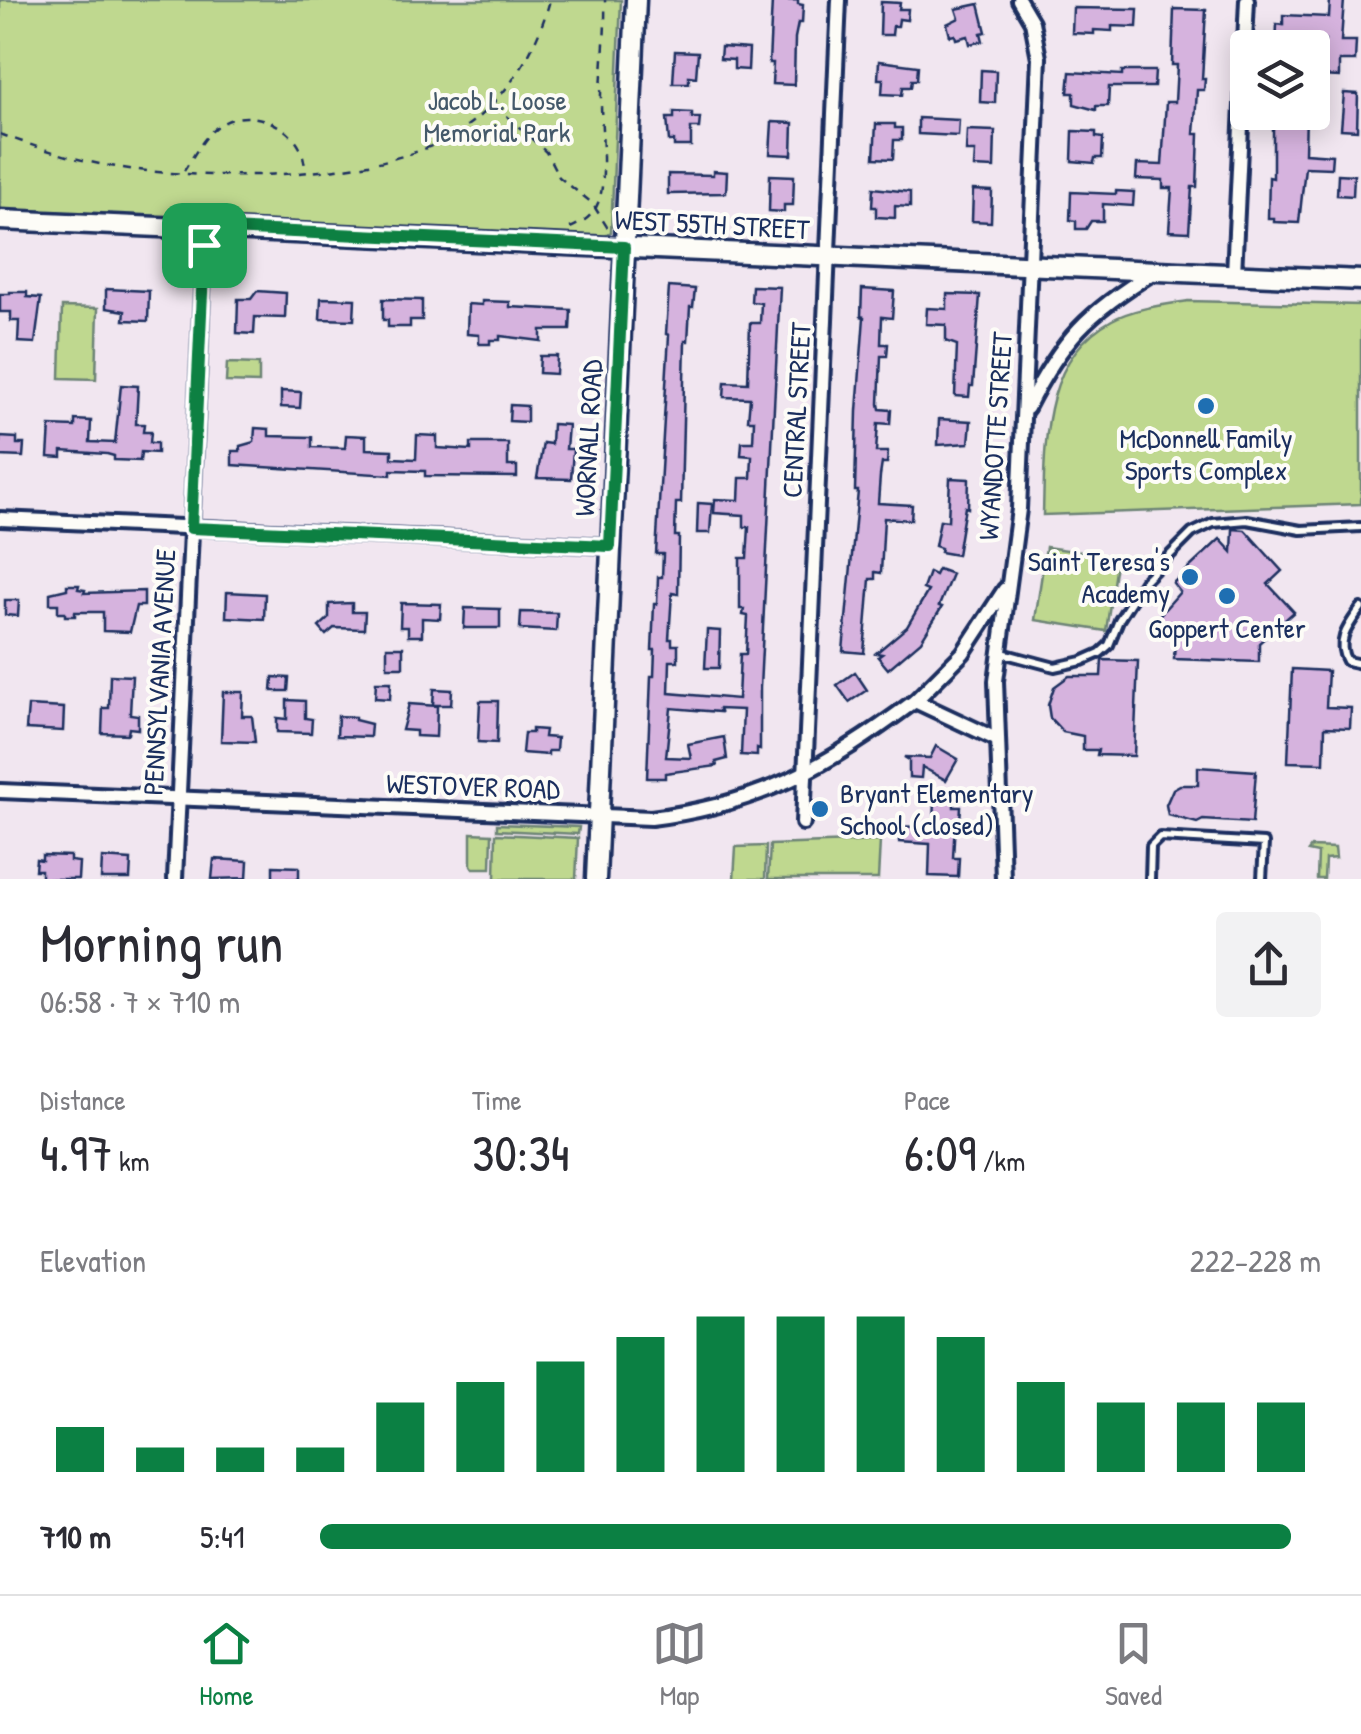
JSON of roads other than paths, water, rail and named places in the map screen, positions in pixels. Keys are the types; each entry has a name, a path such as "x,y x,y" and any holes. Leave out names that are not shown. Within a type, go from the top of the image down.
{"main road":[{"name":"WORNALL ROAD","path":"596,879 636,0"},
{"name":"WEST 55TH STREET","path":"0,220 1361,280"}],"street":[{"name":"CENTRAL STREET","path":"803,822 839,0"},
{"name":"WYANDOTTE STREET","path":"1004,879 996,738 999,652 1020,509 1040,58 1032,22 1019,0"},
{"path":"1234,274 1247,0"},
{"name":"PENNSYLVANIA AVENUE","path":"175,879 205,228"},
{"path":"1024,414 1048,366 1075,330 1110,299 1156,271"},
{"path":"0,519 610,546"},
{"name":"WESTOVER ROAD","path":"0,791 650,818 701,811 755,796 805,775 856,745 915,701 964,653 1007,588"},
{"path":"915,701 996,738"}],"lane":[{"path":"999,652 1055,668 1100,652 1109,644 1144,580 1192,533 1213,523 1247,520 1302,530 1361,527"},
{"path":"1361,608 1346,629 1342,644 1347,661 1361,664"},
{"path":"1150,879 1152,842 1160,838 1264,842 1262,879"}],"place":[{"name":"McDonnell Family Sports Complex","path":"1206,406"},
{"name":"Saint Teresa's Academy","path":"1190,577"},
{"name":"Goppert Center","path":"1227,596"},
{"name":"Bryant Elementary School (closed)","path":"820,809"}],"park label":[{"name":"Jacob L. Loose Memorial Park","path":"497,116"}]}
